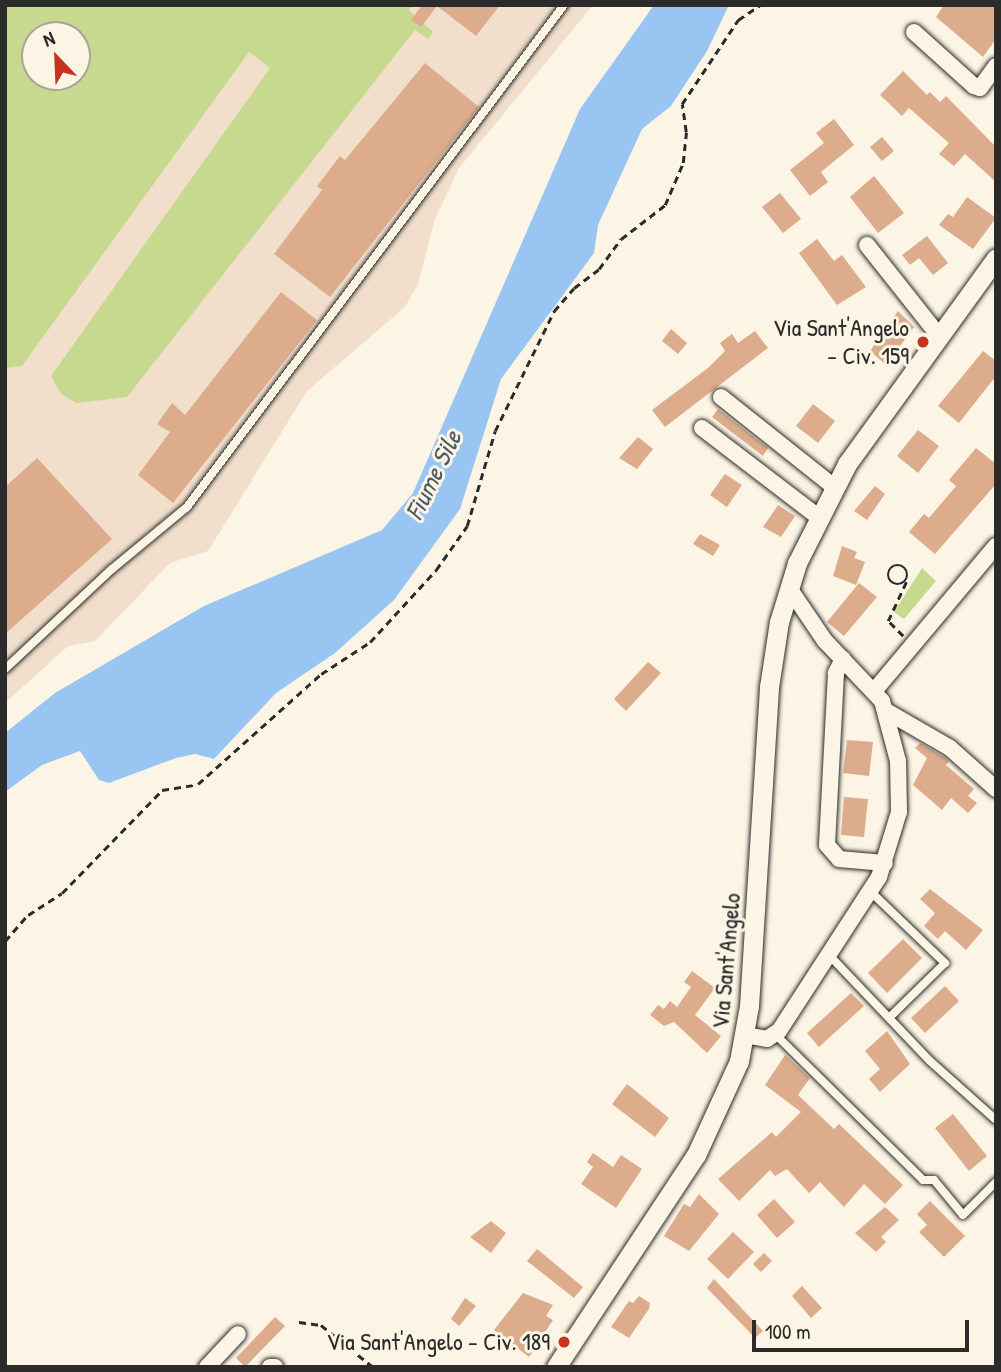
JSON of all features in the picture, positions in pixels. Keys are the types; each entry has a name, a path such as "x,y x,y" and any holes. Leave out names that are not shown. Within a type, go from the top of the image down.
{"street":[{"path":"914,32 974,86 980,88 996,66"},
{"path":"867,245 939,336"},
{"name":"Via Sant'Angelo","path":"556,1367 709,1133 728,1093 745,1035 769,687 789,588 817,516 833,486 996,258"},
{"path":"720,397 833,486"},
{"path":"702,428 817,516"},
{"path":"875,690 996,546"},
{"path":"745,1035 768,1039 776,1035 871,892 896,832 900,790 886,711 875,690 818,633 789,588"},
{"path":"843,659 836,673 827,845 839,859 885,863"},
{"path":"886,711 950,748 996,789"},
{"path":"206,1367 238,1334"}],"lane":[{"path":"5,669 112,569 187,507 564,5"},
{"path":"871,892 945,962 890,1017"},
{"path":"829,955 996,1120"},
{"path":"776,1035 923,1180 934,1181 963,1215 996,1182"}],"path":[{"path":"5,942 28,915 62,893 162,790 198,784 321,674 370,642 436,570 467,526 495,431 554,311 574,288 599,270 621,239 666,205 683,163 686,132 682,104 738,20 760,5"},
{"path":"907,580 893,583 889,571 903,566 907,580 888,621 908,641"},
{"path":"299,1322 321,1325 373,1367"}],"shaded area":[{"path":"5,5 593,5 459,168 435,219 418,284 405,307 307,391 208,551 170,563 95,641 68,646 5,703"}],"green space":[{"path":"5,5 412,5 409,10 433,32 428,39 415,30 127,397 77,403 61,394 51,376 270,68 249,52 22,366 5,368"},
{"path":"922,568 936,581 904,619 894,612"}],"water":[{"name":"Fiume Sile","path":"654,5 729,5 707,51 671,106 642,129 598,225 594,253 501,379 460,509 394,600 335,653 276,693 214,759 195,754 176,758 109,783 99,780 80,751 42,765 5,792 5,733 55,693 204,606 382,530 413,493 580,109"}],"building":[{"path":"422,5 500,5 476,36 437,6 421,27 411,20"},
{"path":"944,5 996,5 996,39 983,57 936,17"},
{"path":"425,63 479,107 330,297 274,254 322,190 317,186 340,156 345,160"},
{"path":"903,71 927,95 930,92 940,102 946,96 996,147 996,182 965,154 954,166 939,154 949,143 909,108 902,116 880,95"},
{"path":"834,119 854,145 821,172 828,182 810,196 790,170 824,143 816,133"},
{"path":"882,137 894,151 882,161 870,147"},
{"path":"874,176 904,213 878,233 850,197"},
{"path":"780,193 801,219 783,233 762,207"},
{"path":"967,197 996,218 973,249 939,225 948,214 953,217"},
{"path":"927,236 948,263 933,275 919,258 910,265 902,255"},
{"path":"817,239 834,261 842,255 866,287 837,305 799,253"},
{"path":"281,292 317,320 173,503 138,475 170,432 157,424 172,403 185,415"},
{"path":"898,311 914,327 886,365 870,351"},
{"path":"671,329 687,343 678,354 662,341"},
{"path":"755,331 768,348 665,427 652,410 708,368 725,351 720,343 732,334 738,343"},
{"path":"983,351 996,361 996,376 959,423 938,406"},
{"path":"813,404 835,421 818,443 796,426"},
{"path":"718,409 768,448 763,456 712,417"},
{"path":"918,430 939,446 918,473 897,456"},
{"path":"638,437 653,449 637,469 619,458"},
{"path":"976,448 996,464 996,484 935,554 909,532 924,514 929,518 956,486 949,480"},
{"path":"37,458 112,539 5,634 5,487"},
{"path":"725,474 742,485 727,507 710,495"},
{"path":"875,486 885,494 867,520 854,511"},
{"path":"778,505 795,516 781,537 763,527"},
{"path":"700,534 720,545 713,556 693,544"},
{"path":"842,546 857,552 854,558 865,562 856,585 833,576"},
{"path":"859,583 877,597 844,636 827,622"},
{"path":"648,662 661,673 626,711 614,699"},
{"path":"847,740 873,742 869,776 843,773"},
{"path":"920,743 949,761 946,765 974,789 968,796 977,803 968,813 951,798 942,810 913,785 927,758 915,748"},
{"path":"844,797 868,799 864,837 841,835"},
{"path":"930,889 983,930 966,950 945,931 938,939 924,926 935,913 920,899"},
{"path":"903,939 922,958 887,993 868,973"},
{"path":"692,971 715,988 695,1015 721,1036 707,1053 674,1022 664,1026 650,1015 658,1005 664,1009 670,1001 677,1007 691,987 684,982"},
{"path":"945,986 959,1001 925,1033 911,1018"},
{"path":"851,993 864,1006 819,1047 807,1033"},
{"path":"887,1031 910,1064 880,1092 869,1079 880,1069 865,1051"},
{"path":"785,1055 810,1078 798,1095 834,1129 839,1124 903,1185 885,1204 864,1184 844,1207 820,1182 809,1193 787,1169 775,1176 770,1170 739,1201 718,1179 772,1132 776,1137 801,1112 765,1085"},
{"path":"627,1084 669,1118 655,1137 612,1104"},
{"path":"953,1114 987,1156 969,1171 935,1128"},
{"path":"593,1153 613,1167 621,1155 642,1169 616,1208 581,1184 593,1167 587,1162"},
{"path":"699,1194 719,1214 689,1251 664,1236 684,1204 690,1207"},
{"path":"774,1199 795,1222 777,1238 757,1215"},
{"path":"930,1201 965,1236 944,1257 919,1232 927,1225 917,1214"},
{"path":"885,1207 899,1220 881,1237 886,1242 876,1252 855,1233"},
{"path":"491,1221 506,1233 491,1253 470,1237"},
{"path":"733,1232 754,1252 728,1279 707,1259"},
{"path":"537,1249 583,1287 574,1298 527,1261"},
{"path":"764,1253 772,1261 761,1272 753,1264"},
{"path":"714,1279 763,1331 755,1338 707,1288"},
{"path":"802,1286 822,1308 811,1318 792,1296"},
{"path":"523,1293 553,1305 546,1316 553,1320 529,1357 494,1330"},
{"path":"639,1296 650,1303 649,1309 629,1338 611,1327 629,1301 633,1303"},
{"path":"465,1298 476,1306 459,1326 451,1319"},
{"path":"275,1317 285,1326 245,1367 236,1358"}],"place":[{"name":"Via Sant'Angelo - Civ. 159","path":"923,342"},
{"name":"Via Sant'Angelo - Civ. 189","path":"564,1342"}]}
